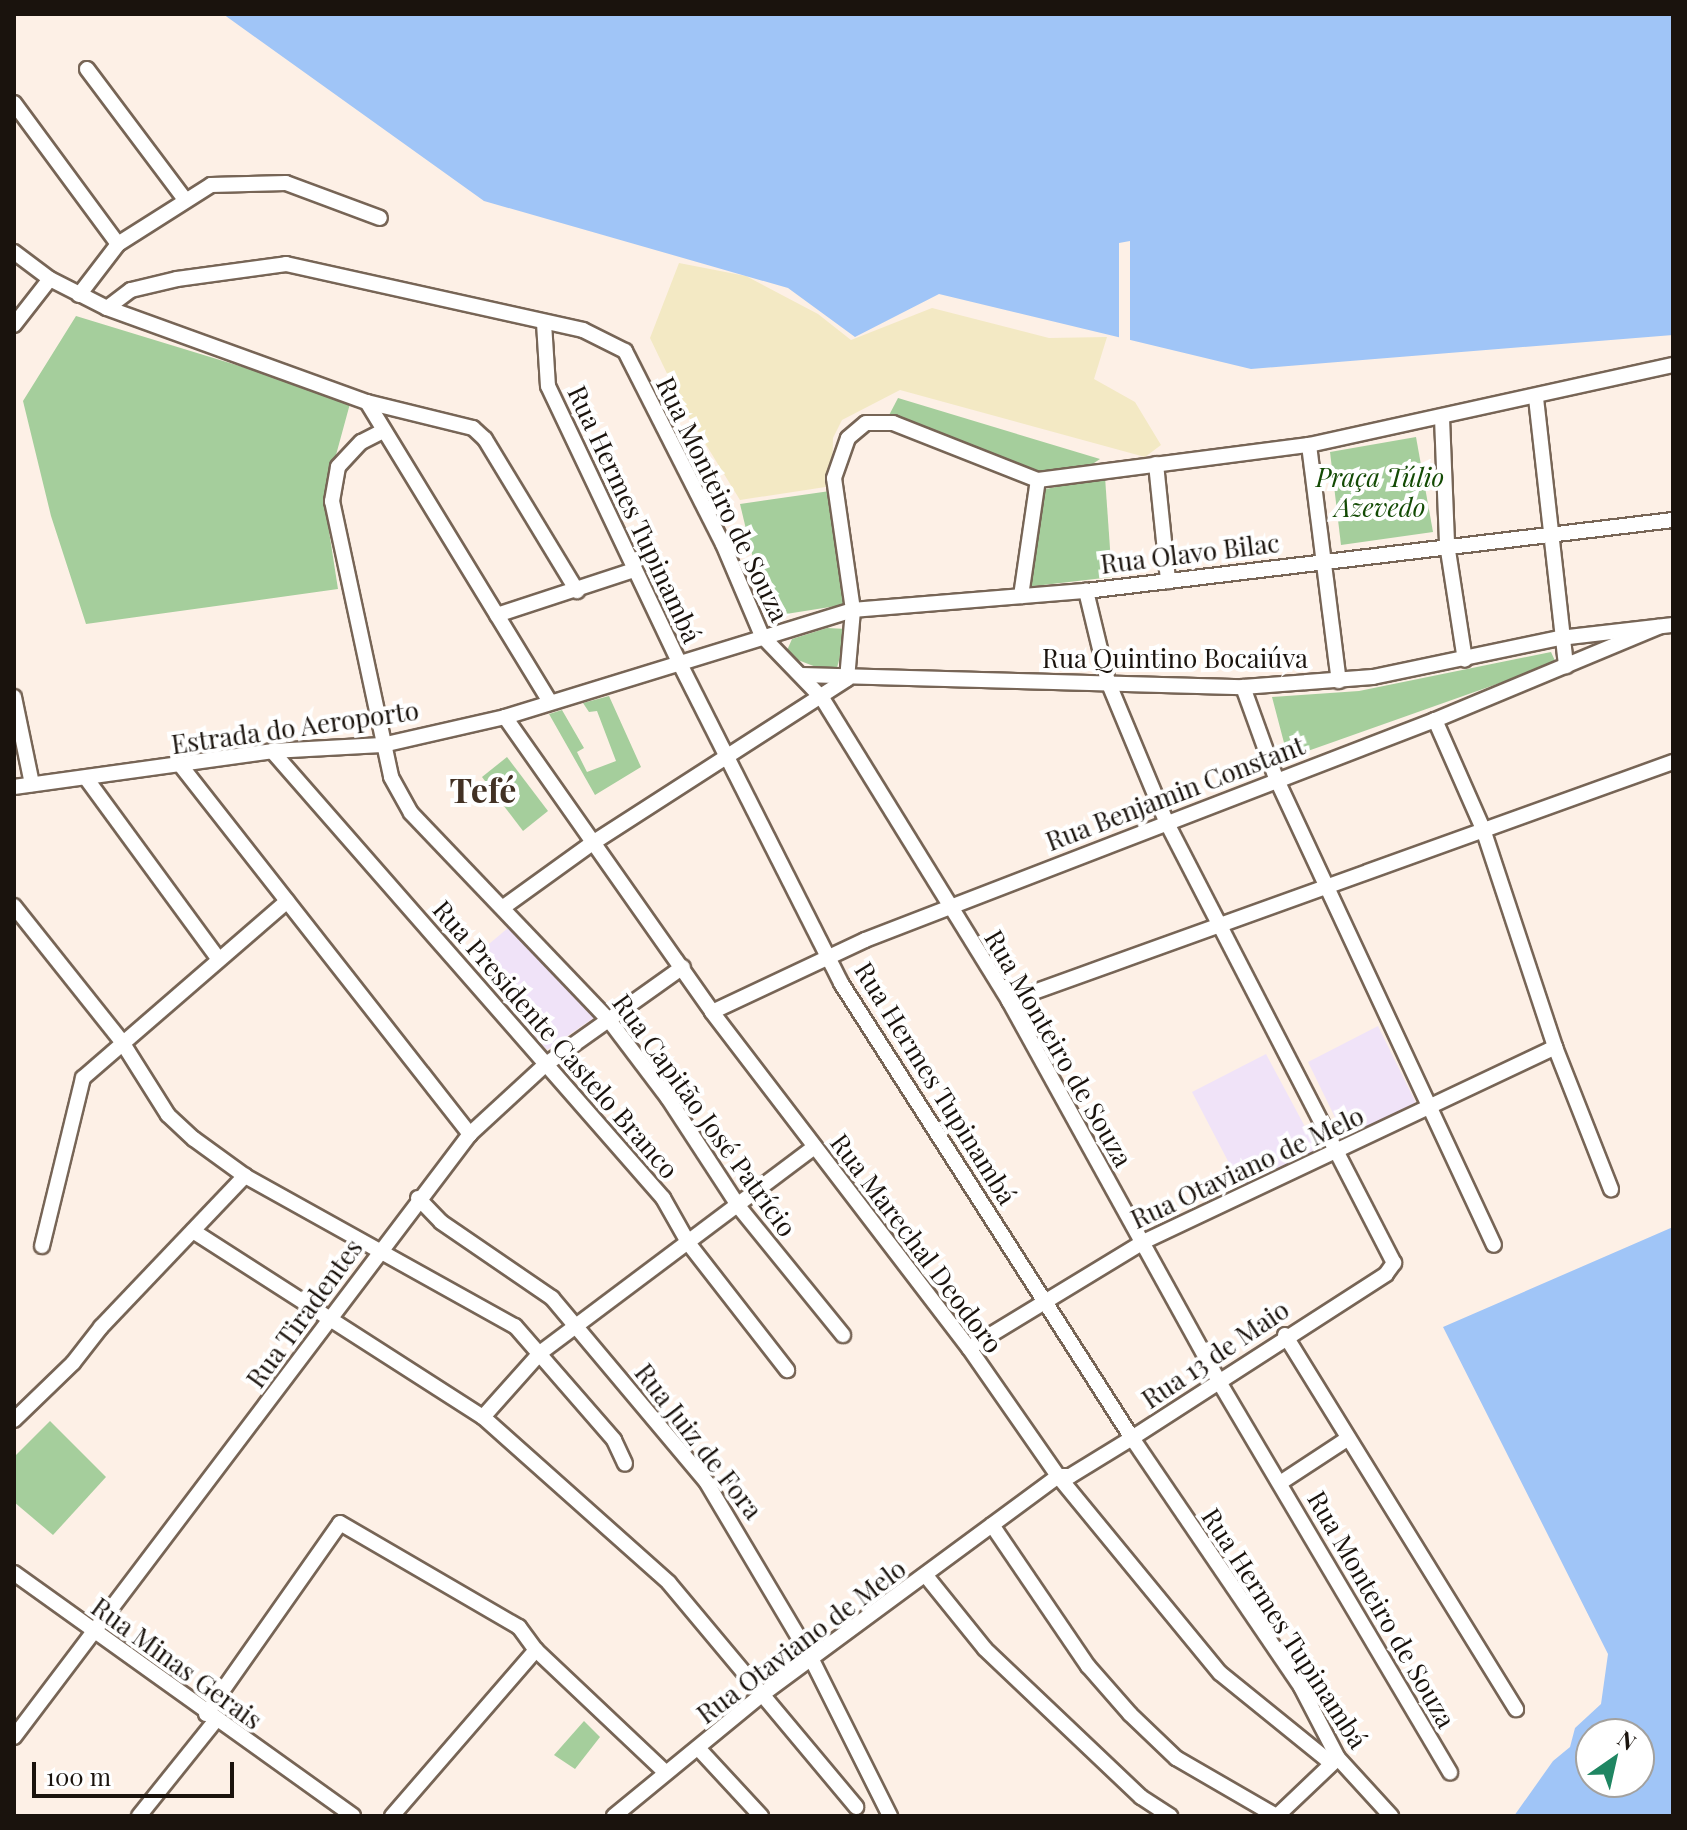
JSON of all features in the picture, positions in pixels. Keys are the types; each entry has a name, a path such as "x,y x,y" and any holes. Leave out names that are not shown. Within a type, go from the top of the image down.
{"street":[{"path":"87,69 184,198"},
{"path":"14,103 118,244"},
{"path":"79,295 118,244 184,198 211,185 286,183 380,218"},
{"path":"14,252 50,279 107,308 367,402 467,425 478,433 577,591"},
{"path":"107,308 131,290 177,279 286,264 544,323"},
{"path":"14,325 50,279"},
{"name":"Rua Monteiro de Souza","path":"544,323 583,330 625,351 723,544 762,636 822,698 947,908 1009,1001 1218,1380 1450,1773"},
{"name":"Rua Hermes Tupinambá","path":"544,323 548,386 726,758 849,995 1046,1298 1132,1438 1301,1687 1334,1761 1391,1816"},
{"path":"505,906 591,844 822,698 847,679 853,610 834,478 848,438 866,423 893,423 1038,480 1309,445 1536,398 1673,365"},
{"path":"1536,398 1560,638 1566,666"},
{"path":"367,402 381,432 548,699"},
{"path":"1442,418 1447,544 1465,660"},
{"name":"Rua Capitão José Patrício","path":"381,432 344,459 332,489 382,745 411,813 505,906 609,1020 668,1098 739,1207 843,1335"},
{"path":"1309,445 1339,681"},
{"path":"1156,464 1168,581"},
{"path":"1021,596 1038,480"},
{"name":"Rua Olavo Bilac","path":"762,636 853,610 1086,591 1447,544 1673,520"},
{"path":"497,615 634,570"},
{"path":"1086,591 1108,682 1166,821 1333,1154"},
{"name":"Rua Quintino Bocaiúva","path":"801,675 847,679 1243,687 1339,681 1465,660 1560,638 1666,626"},
{"name":"Rua Benjamin Constant","path":"712,1012 830,957 947,908 1276,778 1435,720 1666,626"},
{"name":"Estrada do Aeroporto","path":"14,787 182,767 272,751 382,745 505,717 548,699 762,636"},
{"path":"1243,687 1276,778 1433,1106 1494,1245"},
{"path":"14,697 32,784"},
{"name":"Rua Marechal Deodoro","path":"505,717 591,844 683,967 712,1012 969,1348 1058,1476 1220,1673 1334,1761"},
{"path":"1435,720 1483,829 1555,1047 1611,1189"},
{"name":"Rua Presidente Castelo Branco","path":"272,751 663,1198 689,1244 787,1370"},
{"path":"1009,1001 1673,762"},
{"path":"182,767 470,1134"},
{"path":"86,778 219,960"},
{"path":"42,1246 78,1089 90,1069 287,901"},
{"path":"14,906 122,1042 168,1115 245,1176 515,1326 614,1440 625,1464"},
{"name":"Rua Tiradentes","path":"14,1737 332,1319 418,1198 470,1134 545,1065 683,967"},
{"name":"Rua Otaviano de Melo","path":"969,1348 1046,1298 1143,1242 1555,1047"},
{"path":"483,1417 540,1353 578,1327 625,1285 689,1244 814,1147"},
{"name":"Rua 13 de Maio","path":"1058,1476 1070,1476 1132,1438 1285,1335 1386,1274 1394,1263 1333,1154"},
{"path":"14,1420 73,1363 245,1176"},
{"name":"Rua Juiz de Fora","path":"418,1198 441,1222 552,1298 707,1483 811,1658 890,1816"},
{"path":"193,1231 483,1417 669,1583 853,1812 877,1795"},
{"path":"1285,1335 1516,1709"},
{"path":"1280,1483 1347,1439"},
{"name":"Rua Otaviano de Melo","path":"614,1816 664,1771 698,1748 760,1696 927,1577 1058,1476"},
{"path":"147,1814 340,1523 519,1627 536,1650 664,1771"},
{"path":"992,1525 1088,1666 1130,1714 1176,1758 1276,1816 1334,1761"},
{"name":"Rua Minas Gerais","path":"14,1573 211,1718 353,1816"},
{"path":"927,1577 985,1649 1141,1797 1170,1816"},
{"path":"392,1816 536,1650"},
{"path":"698,1748 761,1816"}],"shaded area":[{"path":"515,922 598,1015 547,1050 470,960"},
{"path":"1378,1026 1417,1105 1346,1140 1308,1062"},
{"path":"1266,1054 1318,1151 1243,1190 1192,1092"}],"green space":[{"path":"76,316 351,400 324,499 338,589 86,624 51,516 23,401"},
{"path":"898,398 1100,459 1085,469 1039,475 886,421"},
{"name":"Praça Túlio Azevedo","path":"1416,437 1433,532 1341,545 1330,452"},
{"path":"1105,477 1112,577 1026,587 1041,490"},
{"path":"830,491 849,604 767,617 740,504"},
{"path":"827,628 847,629 837,668 829,672 785,655 792,639"},
{"path":"1551,652 1556,663 1288,758 1272,697 1359,691"},
{"path":"609,696 641,767 595,795 549,714 562,710 584,748 577,752 587,772 616,761 597,711 589,712 583,703"},
{"path":"507,757 548,811 523,831 482,777"},
{"path":"50,1421 106,1477 53,1535 14,1502 14,1457"},
{"path":"584,1721 600,1737 575,1769 554,1755"}],"sand":[{"path":"679,263 746,276 818,314 851,340 932,308 1049,338 1107,337 1094,379 1135,402 1161,445 1145,457 900,390 842,420 833,438 832,486 740,500 684,409 650,338"}],"water":[{"path":"223,14 1673,14 1673,335 1251,369 939,294 855,337 788,288 484,201"},
{"path":"1673,1227 1673,1816 1514,1816 1553,1761 1570,1747 1575,1728 1575,1798 1655,1798 1655,1718 1586,1718 1601,1704 1608,1654 1443,1327"}],"pier":[{"path":"1130,241 1130,346 1119,344 1119,243"}],"district":[{"name":"Tefé","path":"483,790"}]}
